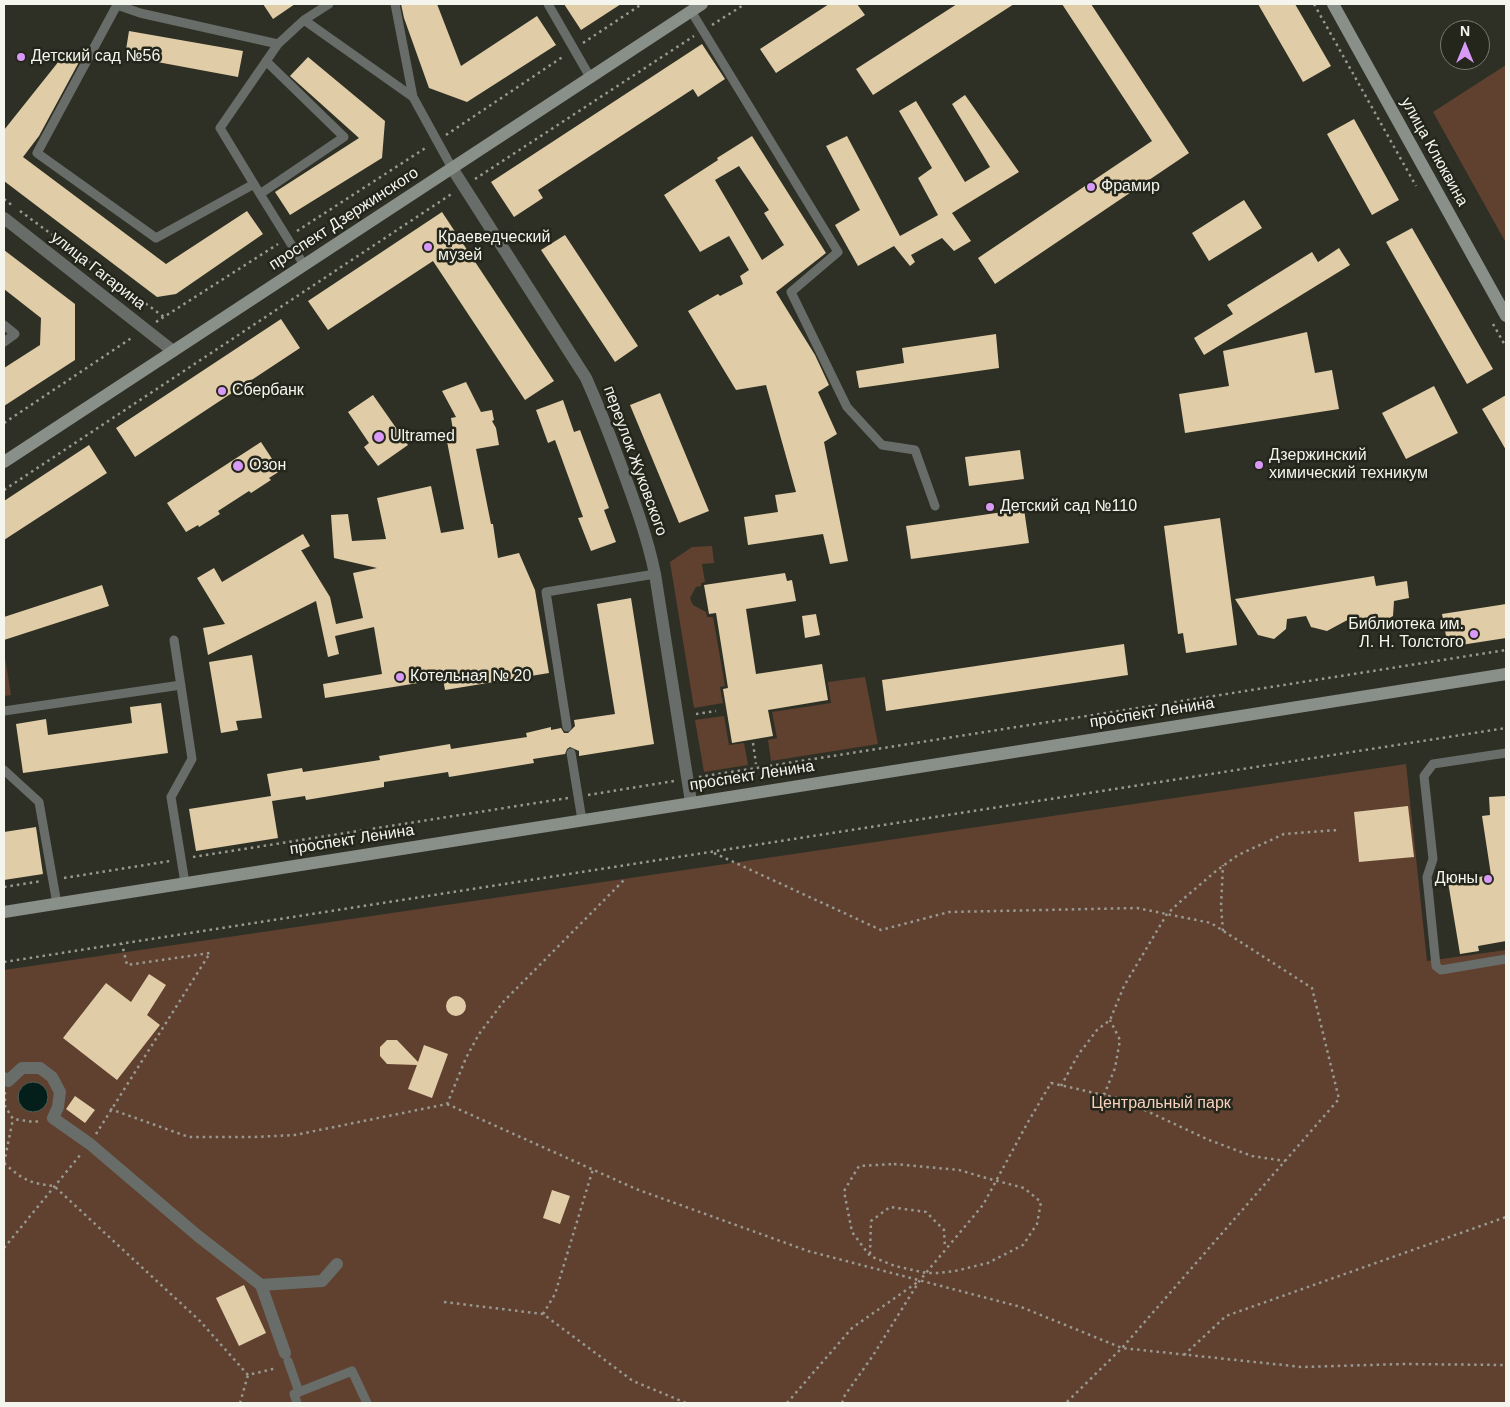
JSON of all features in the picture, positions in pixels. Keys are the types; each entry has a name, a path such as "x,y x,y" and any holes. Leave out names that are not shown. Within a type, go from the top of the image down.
{"main road":[{"name":"проспект Дзержинского","path":"4,462 702,4"},
{"name":"улица Клюквина","path":"1333,4 1506,316"},
{"name":"проспект Ленина","path":"4,912 1506,674"}],"street":[{"name":"переулок Жуковского","path":"452,168 586,378 598,404 648,543 655,574 691,802"},
{"name":"улица Гагарина","path":"4,218 173,351"},
{"path":"6,1080 22,1068 40,1068 52,1077 60,1092 58,1107 53,1118 90,1144 198,1236 261,1285 287,1360"},
{"path":"261,1285 322,1281 337,1264"}],"lane":[{"path":"304,265 220,128 278,44 304,20 329,4"},
{"path":"395,4 413,97 452,168"},
{"path":"548,4 590,77"},
{"path":"254,184 156,238 37,153 118,5 140,13 278,44"},
{"path":"691,11 838,252 791,292 846,407 882,445 915,450 936,506"},
{"path":"304,20 413,97"},
{"path":"260,194 344,137 266,61"},
{"path":"4,325 15,334 4,342"},
{"path":"567,727 546,592 655,574"},
{"path":"174,640 192,759 171,797 185,883"},
{"path":"4,710 181,685"},
{"path":"571,752 582,820"},
{"path":"1506,753 1433,764 1424,776 1433,859 1427,877 1436,966 1441,970 1506,959"},
{"path":"4,770 39,802 56,904"},
{"path":"287,1360 299,1392"},
{"path":"297,1403 294,1394 352,1371 367,1403"}],"path":[{"path":"4,423 164,317 437,141 642,4"},
{"path":"4,490 463,186 745,4"},
{"path":"1314,4 1416,186"},
{"path":"4,199 164,317"},
{"path":"1492,321 1506,347"},
{"path":"189,858 1506,650"},
{"path":"696,714 716,711"},
{"path":"4,962 1506,728"},
{"path":"753,743 756,764"},
{"path":"1061,1086 1078,1055 1097,1030 1110,1020 1124,986 1168,914 1238,855 1284,834 1338,830"},
{"path":"713,853 881,930 949,912 1136,908 1210,923 1312,988 1339,1099 1122,1348 1066,1403"},
{"path":"62,878 179,860"},
{"path":"1223,931 1221,906 1224,866"},
{"path":"446,1104 466,1058 479,1034 504,1001 625,879"},
{"path":"4,887 43,881"},
{"path":"4,1248 90,1144 110,1109 210,953 127,965 122,944"},
{"path":"1104,1095 1115,1068 1120,1040 1110,1020"},
{"path":"6,1080 4,1088 5,1106 13,1119 4,1163 20,1178 54,1186 200,1321 248,1375"},
{"path":"842,1403 845,1395 872,1357 920,1280 983,1205 1051,1084 1121,1099 1209,1140 1252,1156 1285,1161"},
{"path":"110,1109 190,1136 254,1137 295,1135 446,1104 636,1189 808,1251 1021,1307 1122,1348 1302,1367 1403,1364 1506,1365"},
{"path":"13,1119 34,1122 53,1118"},
{"path":"894,1164 958,1170 1024,1188 1041,1202 1037,1224 1023,1245 988,1263 955,1271 926,1273 895,1266 870,1256 852,1232 844,1191 859,1166 894,1164"},
{"path":"543,1314 555,1294 593,1169"},
{"path":"870,1256 871,1221 890,1207 926,1212 944,1230 946,1250"},
{"path":"1184,1355 1226,1316 1506,1217"},
{"path":"787,1403 852,1328 920,1280"},
{"path":"444,1302 543,1314 633,1381 686,1403"},
{"path":"248,1375 287,1360"},
{"path":"240,1403 248,1375"}],"green space":[{"path":"1506,65 1506,243 1433,112"},
{"path":"712,546 714,563 702,564 705,582 701,583 701,586 696,587 690,598 693,605 706,612 707,617 713,617 725,686 720,687 723,703 694,708 670,562 692,547"},
{"path":"4,651 11,695 4,696"},
{"path":"865,677 878,744 771,761 768,740 777,738 772,712 831,703 828,682"},
{"path":"724,716 729,745 744,743 748,765 704,772 695,720"},
{"name":"Центральный парк","path":"1406,764 1427,961 1506,950 1506,1403 4,1403 4,970"}],"water":[{"path":"33,1082 39,1083 47,1091 47,1103 39,1111 33,1112 27,1111 19,1103 18,1097 19,1091 27,1083"}],"building":[{"path":"263,4 295,4 273,19"},
{"path":"401,4 437,4 461,66 537,16 556,45 467,102 429,88 404,18"},
{"path":"564,4 621,4 581,30"},
{"path":"829,4 857,4 865,15 776,73 760,49"},
{"path":"957,4 1014,4 873,95 856,69"},
{"path":"1062,4 1091,4 1189,153 995,284 978,258 1152,141"},
{"path":"1258,4 1295,4 1331,66 1303,82"},
{"path":"129,31 243,51 238,77 125,56"},
{"path":"702,44 725,79 698,97 693,89 538,190 543,198 514,217 491,182"},
{"path":"67,51 79,62 39,136 23,157 166,264 247,211 263,234 176,294 157,297 4,181 4,130"},
{"path":"308,57 385,121 382,158 290,215 275,192 359,138 290,76"},
{"path":"965,95 1019,172 952,213 971,241 954,251 942,238 911,255 915,262 910,266 894,246 858,266 835,225 860,210 826,146 847,136 900,236 938,215 918,178 932,168 899,111 916,101 965,182 990,167 952,104"},
{"path":"1354,119 1399,200 1372,215 1327,134"},
{"path":"752,136 826,253 776,292 815,355 829,385 818,392 837,434 824,442 848,561 830,564 823,534 748,545 744,517 778,512 775,495 796,492 766,385 736,390 688,311 718,294 720,296 743,284 740,276 749,270 729,236 700,252 664,195 718,160 717,158","holes":["739,166 769,210 764,213 784,245 762,260 715,180"]},
{"path":"1244,200 1262,228 1209,261 1192,233"},
{"path":"442,212 554,381 525,400 433,261 328,330 308,301"},
{"path":"1412,228 1493,369 1467,384 1386,242"},
{"path":"565,235 638,346 615,362 541,250"},
{"path":"1339,248 1350,265 1204,355 1194,338 1233,314 1227,305 1312,252 1318,262"},
{"path":"4,250 75,304 75,360 4,406 4,368 40,345 41,318 4,289"},
{"path":"281,319 300,348 135,457 116,428"},
{"path":"1307,332 1315,373 1332,370 1339,409 1185,433 1179,394 1229,386 1223,351"},
{"path":"996,334 999,368 859,388 856,371 904,363 902,348"},
{"path":"466,382 481,412 492,410 494,420 492,421 496,428 499,445 476,449 491,524 493,524 498,558 519,553 535,590 549,673 445,690 443,679 325,698 323,684 382,674 374,627 335,636 339,654 328,657 316,601 208,655 203,628 225,624 197,578 214,568 222,582 303,534 310,546 301,550 330,597 336,624 363,618 353,573 377,568 334,558 331,515 348,514 352,541 386,539 377,498 431,486 441,533 464,529 445,431 453,430 451,418 456,417 442,391"},
{"path":"1434,386 1458,433 1406,459 1382,413"},
{"path":"660,393 709,511 679,523 630,405"},
{"path":"373,395 408,445 378,466 364,447 369,443 348,412"},
{"path":"1506,395 1506,450 1482,409"},
{"path":"563,400 574,432 580,430 609,508 604,510 616,542 591,551 578,518 583,517 555,440 548,443 536,410"},
{"path":"261,442 280,471 269,478 271,480 251,493 249,491 218,511 220,514 199,527 198,525 186,532 167,503"},
{"path":"89,445 107,473 4,540 4,501"},
{"path":"1020,450 1024,479 969,486 965,457"},
{"path":"1024,509 1029,543 911,559 906,526"},
{"path":"1220,518 1237,645 1186,653 1183,633 1178,634 1164,526"},
{"path":"785,573 787,581 792,580 796,601 746,609 756,674 822,664 828,700 768,710 773,736 732,743 723,689 728,688 716,613 709,614 704,585"},
{"path":"1374,576 1376,586 1407,581 1409,598 1394,601 1393,616 1379,624 1353,617 1327,631 1311,627 1306,616 1287,619 1286,629 1274,639 1258,635 1235,599"},
{"path":"102,585 109,606 4,640 4,617"},
{"path":"631,598 654,744 579,756 579,751 570,747 565,754 533,759 534,763 449,777 448,772 384,782 384,787 306,800 305,796 272,801 278,838 196,851 189,809 271,796 267,774 302,768 303,772 380,760 379,756 450,744 451,749 527,737 526,733 551,727 551,730 561,728 564,733 568,733 575,726 574,720 615,714 597,604"},
{"path":"1506,604 1506,638 1448,647 1442,614"},
{"path":"816,614 820,635 805,638 802,616"},
{"path":"1124,644 1128,675 886,711 882,680"},
{"path":"252,655 262,718 236,721 238,730 221,733 209,662"},
{"path":"161,703 168,753 23,773 16,724 46,719 48,735 132,723 130,707"},
{"name":"Дюны","path":"1506,796 1506,941 1478,946 1479,951 1460,954 1448,882 1491,875 1482,816 1490,815 1489,797"},
{"path":"1408,806 1414,857 1359,862 1354,812"},
{"path":"36,827 43,874 4,880 4,832"},
{"path":"149,974 166,985 147,1015 160,1025 117,1080 63,1038 106,983 131,1002"},
{"path":"456,996 463,999 466,1006 463,1013 456,1016 449,1013 446,1006 449,999"},
{"path":"387,1040 397,1040 418,1062 424,1045 448,1054 432,1098 408,1089 417,1065 387,1064 380,1056 380,1047"},
{"path":"75,1096 95,1110 85,1123 66,1109"},
{"path":"552,1190 570,1196 560,1224 543,1218"},
{"path":"244,1285 266,1333 239,1346 216,1298"}],"place":[{"name":"Детский сад №56","path":"21,57"},
{"name":"Фрамир","path":"1091,187"},
{"name":"Краеведческий музей","path":"428,247"},
{"name":"Сбербанк","path":"222,391"},
{"name":"Ultramed","path":"379,437"},
{"name":"Дзержинский химический техникум","path":"1259,465"},
{"name":"Озон","path":"238,466"},
{"name":"Детский сад №110","path":"990,507"},
{"name":"Библиотека им. Л. Н. Толстого","path":"1474,634"},
{"name":"Котельная № 20","path":"400,677"},
{"name":"Дюны","path":"1488,879"}]}
